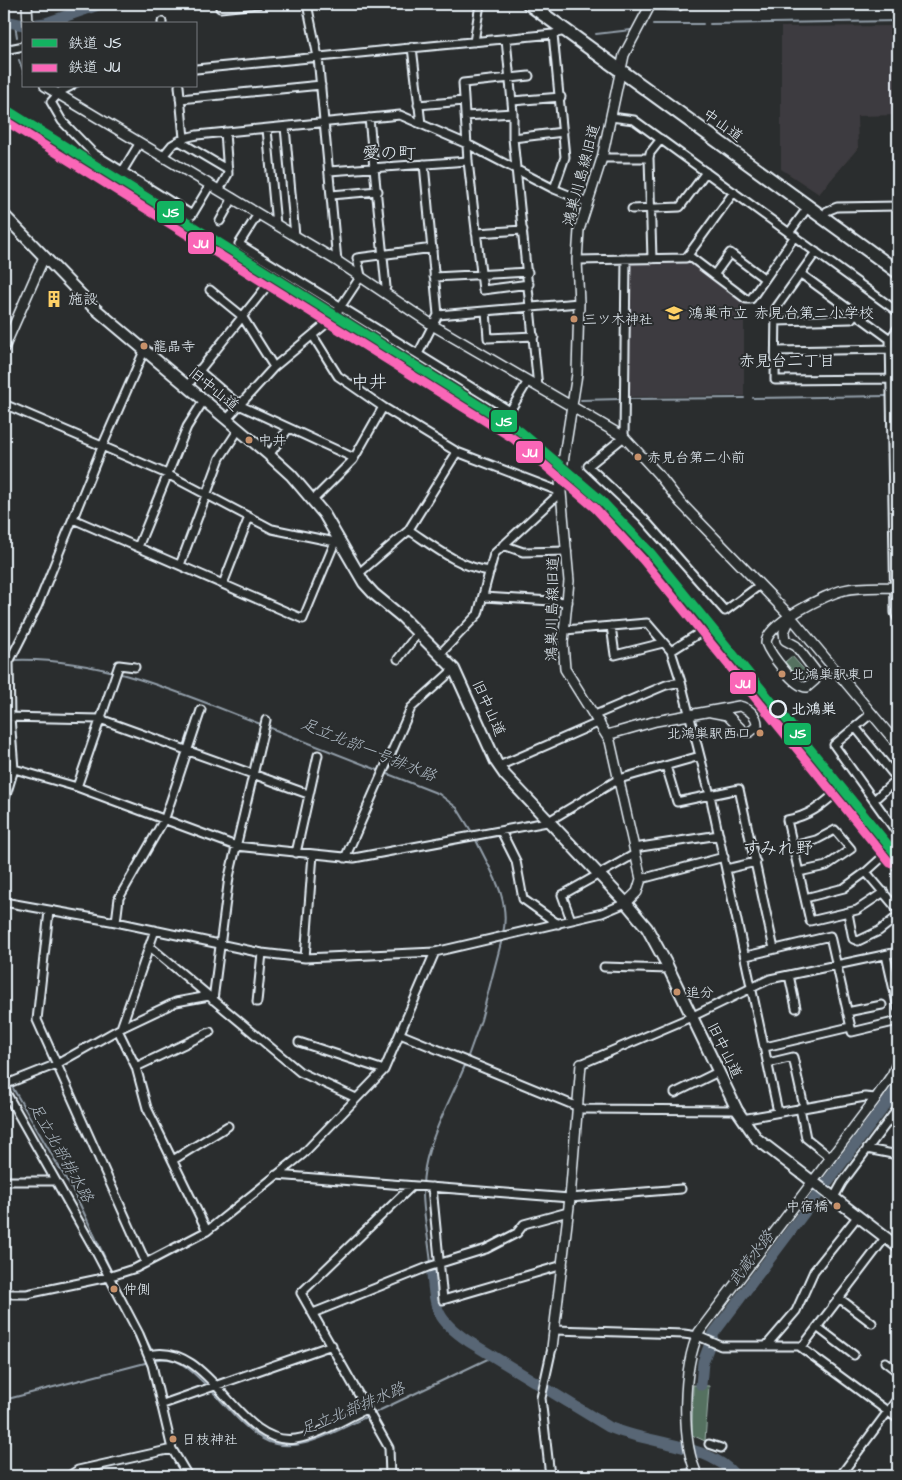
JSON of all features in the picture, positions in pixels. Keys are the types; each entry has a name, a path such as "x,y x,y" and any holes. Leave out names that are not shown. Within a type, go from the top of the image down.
{"highway":[{"name":"中山道","path":"529,4 560,32 622,66 898,263"},
{"name":"中山道","path":"540,4 808,207 898,272"}],"main road":[{"name":"旧中山道","path":"4,215 92,306 269,455 314,500 358,574 374,594 418,633 454,669 499,766 547,822 626,903 647,928 740,1115 757,1139 813,1184 898,1247"}],"street":[{"path":"220,8 258,4"},
{"path":"308,4 322,85 337,261"},
{"path":"474,42 480,4"},
{"path":"650,4 679,6 682,4"},
{"name":"鴻巣川島線旧道","path":"641,880 620,779 607,735 565,669 565,630 568,602 567,551 561,492 562,465 577,374 579,303 577,260 579,230 586,202 602,158 622,66 650,4"},
{"path":"28,6 28,22"},
{"path":"198,69 506,39 560,32 561,97 565,157 554,189"},
{"path":"506,39 514,113 513,138 528,272 538,387"},
{"path":"4,50 22,46"},
{"path":"412,47 421,124"},
{"path":"529,76 463,83 468,161 482,290 529,284"},
{"path":"180,99 322,85"},
{"path":"48,88 337,261 434,326 624,437 658,474 680,502 791,617 898,746"},
{"path":"66,88 61,90 51,102 62,121 93,153 192,215 210,185"},
{"path":"179,88 182,139"},
{"path":"512,101 561,97"},
{"path":"418,106 464,101"},
{"path":"465,116 514,113"},
{"path":"163,156 182,139 225,132 324,124 400,115 467,144 554,189 586,202"},
{"path":"611,117 632,118 898,312"},
{"path":"370,118 384,254 386,287 384,292"},
{"path":"285,127 295,236"},
{"path":"267,129 276,225"},
{"path":"219,190 228,174 225,132"},
{"path":"513,138 563,132"},
{"path":"182,139 228,170"},
{"path":"652,259 649,158 661,139"},
{"path":"122,172 139,144"},
{"path":"602,158 649,158"},
{"path":"328,171 468,161"},
{"path":"418,354 438,315 424,164"},
{"path":"632,209 680,207 706,172"},
{"path":"331,195 378,191"},
{"path":"577,260 686,258 734,192"},
{"path":"220,220 233,198"},
{"path":"827,211 837,207 898,206"},
{"path":"689,256 746,299 751,299 765,280 808,207"},
{"path":"258,214 239,244 510,411 528,381"},
{"path":"476,233 523,230"},
{"path":"226,418 274,367 333,318 361,276 357,258 433,248"},
{"path":"816,252 776,308 776,380 892,379"},
{"path":"714,275 730,253 765,280"},
{"path":"4,348 44,257"},
{"path":"624,437 626,259"},
{"path":"434,278 528,272"},
{"path":"801,274 890,339"},
{"path":"187,386 270,282"},
{"path":"210,290 242,316 274,367"},
{"path":"438,315 579,303"},
{"path":"486,311 488,338 534,336"},
{"path":"776,321 851,320 856,314"},
{"path":"898,328 890,339 897,587 895,613 898,619"},
{"path":"312,336 338,376 383,407 457,452 561,492 494,554 478,614 440,654"},
{"path":"776,351 891,349"},
{"path":"4,802 14,769 7,717 9,662 37,607 102,447 144,351"},
{"path":"198,370 239,405 354,458"},
{"path":"138,547 187,427 204,400"},
{"path":"4,404 167,474 272,529 337,541 303,619 73,519"},
{"path":"314,500 354,458 383,407"},
{"path":"269,455 289,428"},
{"path":"180,565 220,458 238,429"},
{"path":"624,437 588,466 643,518 725,611 729,610 760,585"},
{"path":"358,574 409,530 457,452"},
{"path":"223,584 249,517"},
{"path":"409,530 443,552 477,569 490,571"},
{"path":"503,545 523,552 567,551"},
{"path":"791,617 784,632 785,640 796,646 816,672 815,680 807,687 797,685 771,653 766,643 769,633 791,617 819,599 836,592 855,588 897,587"},
{"path":"484,597 568,602"},
{"path":"565,630 647,623 671,651 681,682 724,856 778,1112"},
{"path":"611,626 615,655 663,642"},
{"path":"671,651 704,630 838,792 898,868"},
{"path":"398,659 418,633"},
{"path":"77,787 120,665 135,667"},
{"path":"345,858 411,708 454,669"},
{"path":"499,766 666,685 681,682"},
{"path":"607,735 640,724 742,706 748,709 756,719 757,726 750,732 744,732 727,715 711,712"},
{"path":"116,922 119,898 165,818 201,710"},
{"path":"872,713 834,745 898,834"},
{"path":"7,717 100,719 308,794"},
{"path":"211,998 229,877 266,721"},
{"path":"855,727 898,779 874,800"},
{"path":"296,853 318,755"},
{"path":"4,766 77,787 165,818 236,846 354,858 547,822 620,779 700,756"},
{"path":"666,766 677,802 739,789 774,949"},
{"path":"838,792 814,812 803,817 787,820 810,921 848,913 866,905 884,892"},
{"path":"793,846 816,840 835,830 851,849 826,866 799,872"},
{"path":"500,831 516,861 523,898 558,924"},
{"path":"571,920 562,895 635,851 719,835"},
{"path":"804,898 840,890 866,872 887,853"},
{"path":"305,958 313,854"},
{"path":"4,902 116,922 262,953 305,958 435,952 602,913 626,903 637,892 641,880 724,856"},
{"path":"726,869 756,862"},
{"path":"866,872 898,910"},
{"path":"49,911 37,1020 146,1263"},
{"path":"848,913 853,938 858,941 879,931 898,916"},
{"path":"155,930 119,1029 136,1067 147,1108 207,1231"},
{"path":"746,956 830,936 852,1032 898,1020"},
{"path":"149,946 300,1072 356,1098"},
{"path":"4,1294 27,1294 108,1277 146,1263 207,1231 303,1154 384,1070 435,952"},
{"path":"550,1476 541,1405 542,1391 552,1348 563,1265 581,1064 770,980 898,952"},
{"path":"257,1002 262,953"},
{"path":"886,955 898,1008"},
{"path":"604,968 669,969"},
{"path":"789,975 796,1008"},
{"path":"4,1085 56,1064 119,1029 176,1002 211,998"},
{"path":"847,1012 882,1006"},
{"path":"764,1047 850,1027"},
{"path":"136,1067 210,1032"},
{"path":"400,1034 578,1108 740,1115 778,1112 866,1097 876,1098"},
{"path":"299,1042 384,1070"},
{"path":"768,1063 793,1057 806,1138 831,1158"},
{"path":"670,1476 697,1475 689,1455 687,1442 689,1365 710,1316 813,1184 876,1098 896,1077 898,1061"},
{"path":"675,1094 718,1072"},
{"path":"4,1089 108,1277 150,1360 163,1404 172,1449 188,1476"},
{"path":"831,1197 898,1108"},
{"path":"173,1160 228,1126"},
{"path":"868,1149 898,1155"},
{"path":"276,1175 570,1198 681,1189"},
{"path":"4,1181 55,1182"},
{"path":"390,1476 389,1448 301,1293 416,1186"},
{"path":"430,1187 443,1300 563,1265"},
{"path":"313,1313 428,1267 486,1249 517,1233 524,1224 568,1212"},
{"path":"766,1346 796,1311 814,1271 857,1217"},
{"path":"802,1347 884,1238"},
{"path":"839,1298 872,1323"},
{"path":"817,1327 854,1355"},
{"path":"554,1330 700,1336 716,1344 802,1347 898,1419"},
{"path":"163,1404 332,1345"},
{"path":"150,1360 166,1353 179,1355 216,1386 256,1427 266,1434 280,1438 305,1437 366,1409"},
{"path":"885,1362 898,1372"},
{"path":"840,1476 898,1398"},
{"path":"709,1444 721,1448"},
{"path":"69,1476 78,1470 172,1449"}],"shaded area":[{"path":"897,26 898,115 857,116 858,148 819,194 781,169 781,27"},
{"path":"631,261 688,261 744,301 744,396 627,397 628,263"}],"green space":[{"path":"792,656 808,674 807,680 801,681 785,662"},
{"path":"693,1385 709,1386 705,1441 692,1435"}],"waterway":[{"path":"49,22 101,4"},
{"path":"4,21 22,25"},
{"path":"710,24 898,21"},
{"path":"653,24 703,24"},
{"path":"15,25 17,37"},
{"path":"596,34 631,30"},
{"path":"513,41 549,38"},
{"path":"19,60 22,68"},
{"path":"753,398 888,396"},
{"path":"629,399 744,398"},
{"path":"581,400 621,399"},
{"name":"足立北部一号排水路","path":"14,660 46,661 110,671 172,690 263,725"},
{"name":"足立北部一号排水路","path":"268,727 439,794 457,808 473,834"},
{"name":"足立北部一号排水路","path":"475,838 493,873 502,896 505,921 503,934"},
{"name":"足立北部一号排水路","path":"467,1059 481,1020 502,939"},
{"name":"足立北部一号排水路","path":"431,1263 423,1203 425,1167 437,1128 466,1063"},
{"name":"足立北部排水路","path":"4,1073 76,1196 112,1273"},
{"name":"武蔵水路","path":"701,1385 703,1362 714,1333 898,1088"},
{"name":"足立北部一号排水路","path":"432,1267 432,1274"},
{"path":"432,1274 435,1297 440,1313 450,1327 468,1341 609,1427 625,1433 694,1450 724,1465 736,1476"},
{"name":"足立北部排水路","path":"114,1277 152,1351"},
{"name":"足立北部排水路","path":"372,1414 494,1356"},
{"name":"足立北部排水路","path":"154,1360 170,1359 177,1361 189,1369 207,1386"},
{"path":"4,1400 149,1362"},
{"name":"足立北部排水路","path":"210,1389 249,1429 263,1439 276,1444 303,1444 317,1440 368,1416"}],"rail line":[{"name":"JS","path":"4,108 520,431 602,501 651,553 898,857"},
{"name":"JU","path":"4,120 514,439 595,508 643,560 890,863"}],"place":[{"name":"施設","path":"54,299"},
{"name":"鴻巣市立 赤見台第二小学校","path":"674,313"},
{"name":"三ツ木神社","path":"574,319"},
{"name":"龍晶寺","path":"144,346"},
{"name":"中井","path":"249,440"},
{"name":"赤見台第二小前","path":"638,457"},
{"name":"北鴻巣駅東口","path":"782,674"},
{"name":"北鴻巣","path":"778,709"},
{"name":"北鴻巣駅西口","path":"760,733"},
{"name":"追分","path":"677,992"},
{"name":"中宿橋","path":"837,1206"},
{"name":"仲側","path":"114,1289"},
{"name":"日枝神社","path":"173,1439"}],"district":[{"name":"愛の町","path":"389,153"},
{"name":"赤見台二丁目","path":"787,360"},
{"name":"中井","path":"369,382"},
{"name":"すみれ野","path":"778,848"}]}
